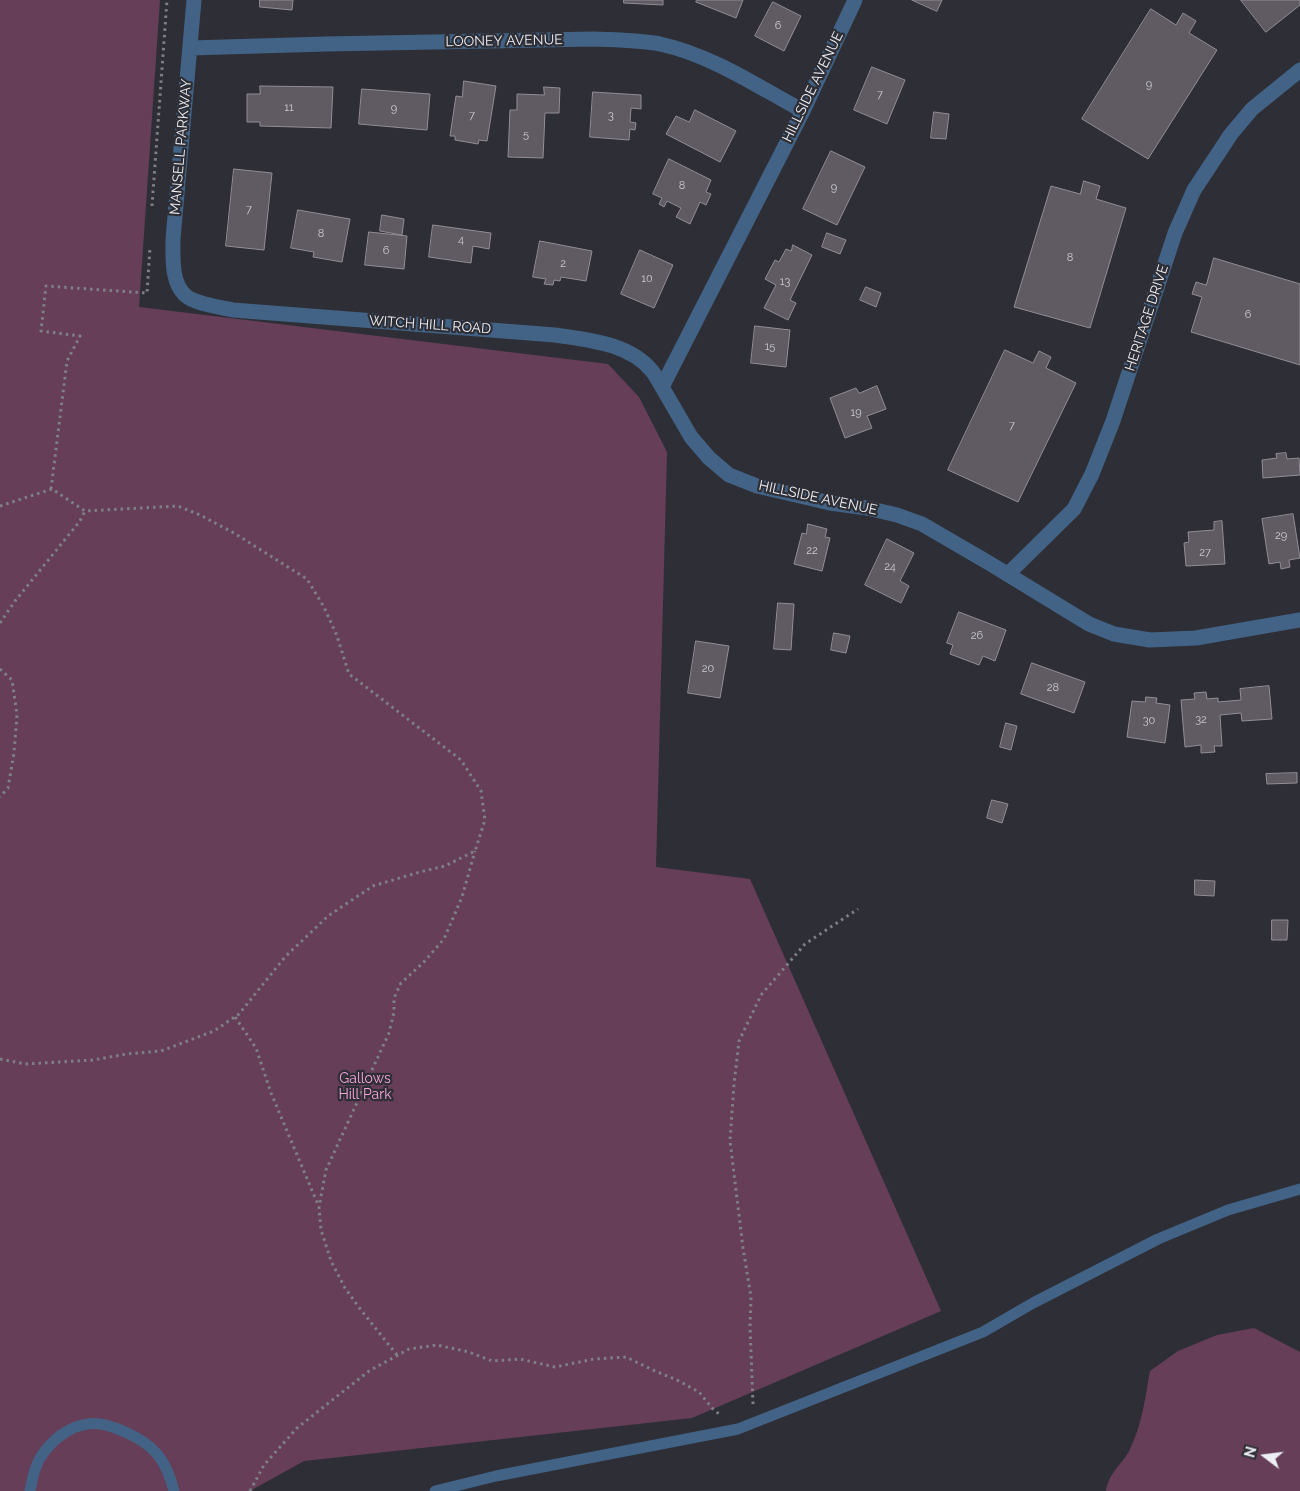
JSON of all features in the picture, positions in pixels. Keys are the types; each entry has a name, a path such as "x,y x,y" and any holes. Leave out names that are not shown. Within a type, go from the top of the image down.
{"street":[{"name":"MANSELL PARKWAY","path":"183,292 176,282 173,239 194,0"},
{"name":"HILLSIDE AVENUE","path":"854,0 803,111 662,387 691,437 709,458 729,475 757,486 897,515 922,524 1089,624 1114,634 1150,640 1196,638 1300,620"},
{"name":"LOONEY AVENUE","path":"190,48 594,39 629,40 660,44 690,53 722,66 803,111"},
{"name":"HERITAGE DRIVE","path":"1008,574 1074,509 1092,474 1114,421 1175,233 1194,190 1231,134 1252,110 1300,70"},
{"name":"WITCH HILL ROAD","path":"183,292 185,296 206,304 233,310 555,334 590,340 619,348 638,358 652,371 662,387"}],"lane":[{"path":"435,1491 496,1476 738,1428 983,1332 1033,1303 1158,1238 1228,1210 1300,1189"},
{"path":"30,1491 34,1473 40,1459 53,1441 70,1430 88,1424 104,1424 139,1438 150,1446 168,1470 174,1491"}],"path":[{"path":"152,206 167,0"},
{"path":"52,489 67,361 80,336 41,332 46,286 146,293 150,245"},
{"path":"0,506 52,489"},
{"path":"52,489 85,511 178,506 234,533 307,579 324,607 337,636 349,674 462,760 481,790 485,820 462,897 444,939 423,963 401,983 394,998 394,1012 389,1033 326,1170 319,1207 321,1230 331,1261 345,1288 397,1355"},
{"path":"0,623 15,601 80,522 85,511"},
{"path":"0,669 12,680 17,715 14,754 8,788 0,797"},
{"path":"0,1059 25,1064 93,1060 161,1051 214,1031 239,1014 285,957 328,916 373,886 445,866 475,851"},
{"path":"753,1422 751,1297 730,1141 739,1041 760,995 804,944 858,909"},
{"path":"235,1017 256,1048 271,1093 319,1207"},
{"path":"250,1491 264,1465 297,1428 369,1371 408,1349 437,1345 469,1352 492,1361 520,1359 555,1367 594,1359 626,1357 699,1392 712,1408 738,1428"}],"green space":[{"name":"Gallows Hill Park","path":"0,0 160,0 139,307 608,364 639,397 667,452 656,867 750,879 941,1311 692,1418 304,1461 250,1491 0,1491"},
{"path":"1254,1328 1300,1352 1300,1491 1106,1491 1112,1474 1129,1451 1137,1432 1150,1371 1178,1351 1217,1335"}],"building":[{"path":"260,0 293,0 292,10 260,7"},
{"path":"624,0 663,0 663,5 624,3"},
{"path":"697,0 743,0 736,18 696,2"},
{"path":"912,0 942,0 937,11"},
{"path":"1241,0 1300,0 1300,5 1266,32"},
{"path":"773,2 801,16 784,51 755,36"},
{"path":"1151,9 1176,25 1183,13 1196,21 1189,33 1217,50 1148,159 1082,119"},
{"path":"872,67 905,80 887,124 854,110"},
{"path":"464,81 496,86 487,141 479,140 478,144 455,140 455,136 450,136 456,96 462,97"},
{"path":"260,86 333,87 331,128 260,126 260,122 247,122 247,94 260,94"},
{"path":"544,87 560,88 559,113 545,113 543,158 508,157 510,110 517,110 517,94 544,95"},
{"path":"362,89 430,94 427,130 359,124"},
{"path":"593,92 641,95 641,109 631,108 630,122 636,123 635,130 630,129 629,140 590,137"},
{"path":"695,110 736,131 720,162 666,134 676,116 689,122"},
{"path":"934,112 949,114 946,139 931,138"},
{"path":"831,151 865,167 837,225 803,209"},
{"path":"669,159 711,180 706,192 711,194 706,205 700,202 690,224 676,217 681,208 667,201 664,207 659,204 662,198 653,194"},
{"path":"234,169 272,173 264,250 226,246"},
{"path":"1084,181 1100,186 1096,199 1126,208 1090,328 1014,307 1051,186 1080,194"},
{"path":"298,210 350,219 342,262 313,257 314,252 291,248"},
{"path":"382,215 404,219 402,235 380,231"},
{"path":"433,225 491,233 489,249 473,246 471,263 429,257"},
{"path":"369,232 407,236 404,269 365,265"},
{"path":"827,233 846,240 840,254 822,247"},
{"path":"540,241 592,251 586,281 561,277 560,281 554,280 553,285 544,284 546,279 533,277"},
{"path":"793,245 812,255 790,300 796,303 788,320 764,308 776,285 765,279 775,260 779,262 786,249 791,251"},
{"path":"640,250 673,265 654,308 621,294"},
{"path":"1214,258 1300,284 1300,365 1191,332 1202,297 1192,294 1196,282 1206,285"},
{"path":"866,287 881,293 876,307 860,300"},
{"path":"755,326 790,330 786,367 751,363"},
{"path":"1005,350 1033,363 1039,351 1051,357 1046,368 1076,383 1018,502 948,470"},
{"path":"877,386 886,409 867,416 872,428 845,438 830,398 856,388 859,393"},
{"path":"1286,453 1287,459 1299,458 1300,475 1263,478 1262,460 1277,458 1276,454"},
{"path":"1293,514 1300,558 1289,560 1290,567 1281,569 1280,562 1269,564 1262,519"},
{"path":"1222,521 1225,564 1186,566 1184,543 1189,542 1188,532 1214,530 1214,522"},
{"path":"808,524 827,529 825,537 830,538 822,571 794,564 802,533 806,534"},
{"path":"887,539 914,553 900,581 909,586 901,603 865,585"},
{"path":"778,603 794,604 791,650 774,649"},
{"path":"959,612 1006,630 995,661 983,656 979,665 950,654 953,645 947,643"},
{"path":"834,633 850,636 846,653 831,650"},
{"path":"696,641 729,646 720,698 688,693"},
{"path":"1032,663 1085,682 1074,713 1021,694"},
{"path":"1269,686 1272,719 1242,721 1241,713 1220,715 1222,746 1214,746 1215,752 1201,753 1201,745 1185,747 1181,700 1195,699 1194,693 1206,692 1207,699 1218,698 1218,702 1241,700 1240,689"},
{"path":"1146,697 1157,698 1156,703 1170,705 1165,743 1127,737 1132,701 1145,702"},
{"path":"1006,723 1017,726 1011,750 1000,747"},
{"path":"1297,773 1297,783 1267,784 1266,774"},
{"path":"992,800 1008,804 1002,823 987,818"},
{"path":"1195,880 1215,881 1214,896 1195,895"},
{"path":"1272,920 1288,920 1287,940 1272,940"}]}
